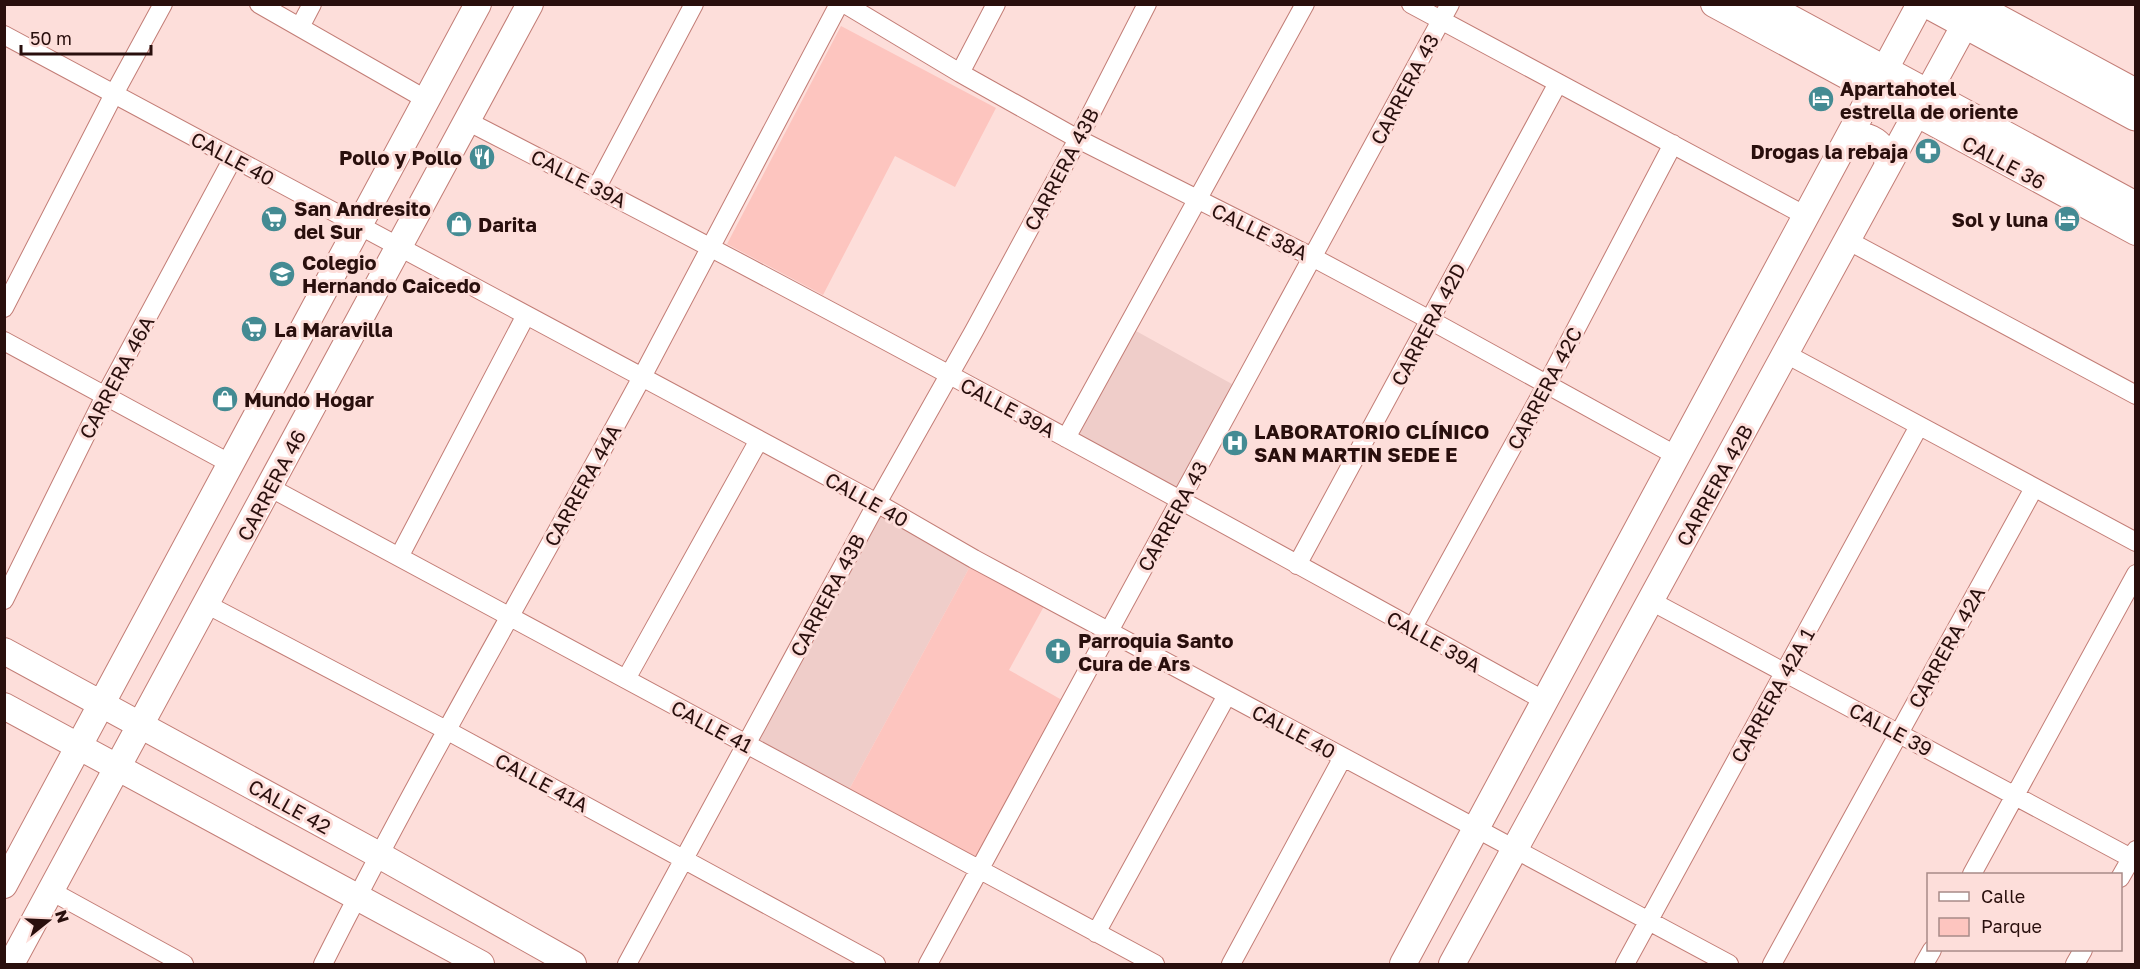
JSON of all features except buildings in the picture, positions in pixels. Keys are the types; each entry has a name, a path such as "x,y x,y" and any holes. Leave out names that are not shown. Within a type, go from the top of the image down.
{"highway":[{"path":"1757,4 1885,70 2136,209"},
{"path":"1922,9 1967,19 2136,114"}],"street":[{"path":"4,308 163,4"},
{"path":"259,4 427,100"},
{"path":"300,27 312,4"},
{"path":"4,885 478,4"},
{"name":"CARRERA 46","path":"11,964 530,4"},
{"path":"597,188 694,4"},
{"name":"CARRERA 44A","path":"323,964 508,616 642,377 839,4"},
{"name":"CALLE 38A","path":"844,4 1078,139 1314,258 1677,456"},
{"path":"960,73 996,4"},
{"name":"CARRERA 43B","path":"627,964 1078,139 1147,4"},
{"path":"1066,438 1305,4"},
{"path":"1411,4 1445,12 1558,83 1806,216"},
{"path":"1714,4 1885,70"},
{"path":"1403,964 1848,138 1922,9"},
{"name":"CARRERA 43","path":"928,964 1108,631 1314,258 1445,12"},
{"path":"1967,19 2136,92"},
{"name":"CARRERA 42B","path":"1452,964 1967,19"},
{"name":"CALLE 40","path":"4,36 877,503 974,559 1729,964"},
{"name":"CARRERA 42D","path":"1297,566 1558,83"},
{"name":"CALLE 36","path":"1927,94 2136,232"},
{"name":"CALLE 39A","path":"467,121 710,246 1545,701"},
{"path":"1848,138 1866,136 1875,140 1887,155 1888,165"},
{"name":"CARRERA 42C","path":"1412,629 1547,384 1673,144"},
{"name":"CARRERA 46A","path":"4,600 105,396 233,158"},
{"path":"1847,240 2136,395"},
{"path":"399,557 526,315"},
{"path":"4,341 231,464"},
{"path":"1786,354 2136,542"},
{"name":"CARRERA 42A 1","path":"1625,964 1919,426"},
{"path":"626,679 759,440"},
{"name":"CALLE 41","path":"269,487 1155,964"},
{"name":"CARRERA 42A","path":"1772,964 2034,488"},
{"path":"1973,873 2136,574"},
{"name":"CALLE 39","path":"1651,601 2015,796 2133,854"},
{"name":"CALLE 41A","path":"206,604 448,731 876,964"},
{"name":"CALLE 42","path":"4,651 379,855 573,964"},
{"path":"1096,933 1227,695"},
{"path":"4,706 481,964"},
{"path":"1230,964 1343,757"},
{"path":"2122,876 2133,854"},
{"path":"51,891 184,964"}],"shaded area":[{"path":"1127,326 1241,389 1180,502 1066,438"},
{"path":"877,503 974,559 845,797 747,744"}],"green space":[{"path":"841,26 996,108 955,187 895,156 823,295 727,244"},
{"path":"974,559 1048,599 1009,670 1069,704 979,869 845,797"}],"place":[{"name":"Apartahotel estrella de oriente","path":"1821,99"},
{"name":"Drogas la rebaja","path":"1928,151"},
{"name":"Pollo y Pollo","path":"482,157"},
{"name":"San Andresito del Sur","path":"274,219"},
{"name":"Sol y luna","path":"2067,219"},
{"name":"Darita","path":"459,224"},
{"name":"Colegio Hernando Caicedo","path":"282,274"},
{"name":"La Maravilla","path":"254,329"},
{"name":"Mundo Hogar","path":"225,399"},
{"name":"LABORATORIO CLÍNICO SAN MARTIN SEDE E","path":"1235,443"},
{"name":"Parroquia Santo Cura de Ars","path":"1058,651"}]}
